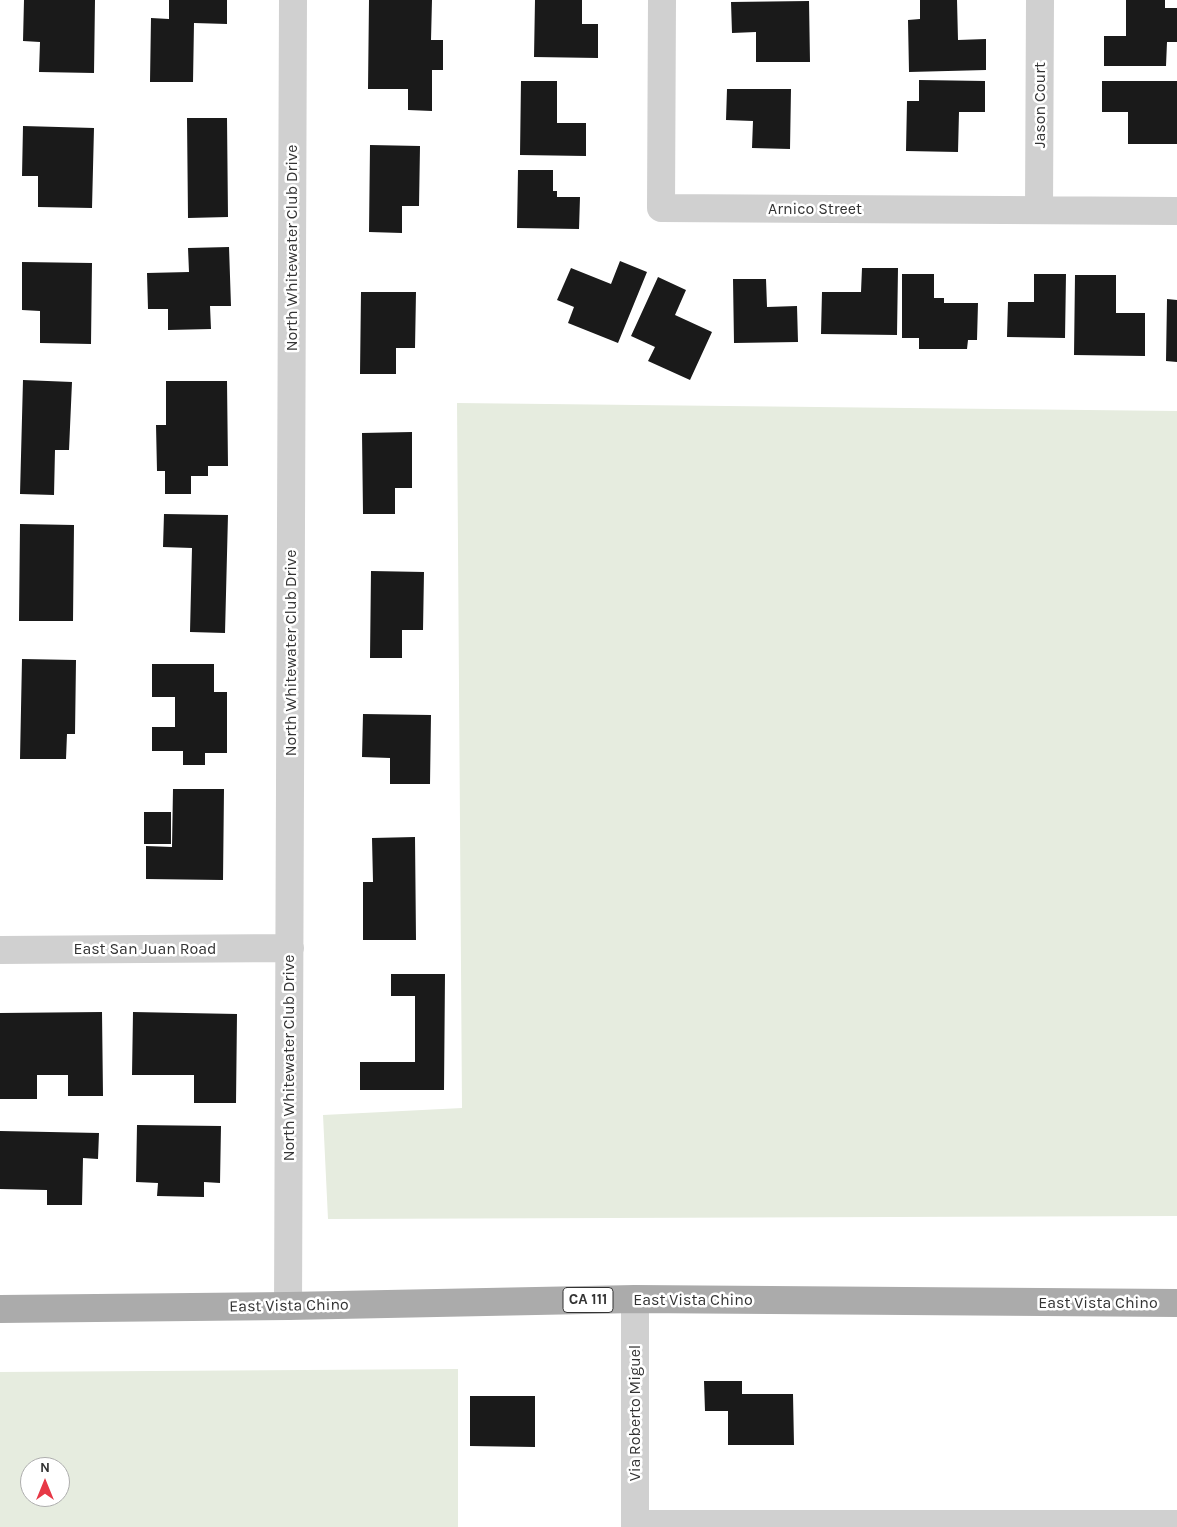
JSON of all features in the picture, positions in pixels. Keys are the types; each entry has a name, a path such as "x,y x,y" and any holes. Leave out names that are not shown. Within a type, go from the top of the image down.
{"main road":[{"name":"East Vista Chino","path":"0,1309 288,1306 635,1299 1177,1303"}],"street":[{"name":"North Whitewater Club Drive","path":"288,1306 293,0"},
{"name":"Arnico Street","path":"662,0 661,208 1177,211"},
{"name":"Jason Court","path":"1039,210 1040,0"},
{"name":"East San Juan Road","path":"0,950 290,948"},
{"name":"Via Roberto Miguel","path":"635,1299 635,1525"},
{"path":"635,1525 1177,1524"}],"shaded area":[{"path":"457,403 1177,411 1177,1216 328,1219 323,1115 462,1108"},
{"path":"458,1369 458,1527 0,1527 0,1372"}],"building":[{"path":"24,0 95,0 94,73 39,72 40,42 23,41"},
{"path":"169,0 227,0 227,24 194,23 193,82 150,82 151,18 169,19"},
{"path":"369,0 432,0 431,40 443,40 443,70 432,70 432,111 408,110 408,89 368,89"},
{"path":"535,0 582,0 582,24 598,24 598,58 534,57"},
{"path":"920,0 957,0 958,40 986,39 986,70 909,72 908,20 920,19"},
{"path":"1126,0 1165,0 1165,8 1177,8 1177,42 1167,42 1166,66 1104,66 1104,36 1126,36"},
{"path":"809,1 810,62 756,62 756,32 732,33 731,2"},
{"path":"919,80 985,81 985,112 959,112 958,152 906,151 907,101 919,101"},
{"path":"521,81 557,81 557,123 586,123 586,156 520,155"},
{"path":"1102,81 1177,81 1177,144 1128,144 1128,112 1102,112"},
{"path":"727,89 791,89 790,149 752,148 753,121 726,120"},
{"path":"187,118 227,118 228,217 188,218"},
{"path":"23,126 94,128 92,208 38,207 38,176 22,176"},
{"path":"370,145 420,146 419,206 402,206 402,233 369,232"},
{"path":"518,170 553,170 553,191 557,191 557,197 580,197 579,229 517,228"},
{"path":"229,247 231,306 210,306 211,329 168,330 168,309 148,309 147,273 189,272 188,248"},
{"path":"620,261 647,272 618,343 568,323 574,307 557,300 571,268 611,284"},
{"path":"22,262 92,263 91,344 40,343 40,311 22,310"},
{"path":"862,268 898,268 897,335 821,334 822,292 861,292"},
{"path":"902,274 934,274 934,298 944,298 944,303 978,303 977,340 968,340 967,349 919,349 919,338 902,338"},
{"path":"1034,274 1066,274 1065,338 1007,337 1008,302 1034,302"},
{"path":"1075,275 1116,275 1116,313 1145,313 1145,356 1074,355"},
{"path":"658,277 686,290 675,315 712,332 690,380 648,361 655,347 631,336"},
{"path":"733,279 766,279 767,307 797,306 798,342 734,343"},
{"path":"361,292 416,292 415,348 396,348 396,374 360,374"},
{"path":"1167,299 1177,300 1177,362 1166,361"},
{"path":"23,380 72,382 69,450 55,450 54,495 20,494"},
{"path":"166,381 227,381 228,466 208,466 208,476 191,476 191,494 165,494 165,471 157,471 156,425 166,425"},
{"path":"412,432 412,488 395,488 395,514 363,514 362,433"},
{"path":"164,514 228,515 225,633 190,632 192,548 163,547"},
{"path":"20,524 74,525 73,621 19,621"},
{"path":"371,571 424,572 423,630 402,630 402,658 370,658"},
{"path":"22,659 76,660 75,734 67,734 66,759 20,759"},
{"path":"152,664 214,664 214,692 227,692 227,753 205,753 205,765 183,765 183,751 152,751 152,727 175,727 175,697 152,697"},
{"path":"363,714 431,715 430,784 390,784 390,758 362,757"},
{"path":"173,789 224,789 223,880 146,879 146,846 172,847"},
{"path":"144,812 171,812 171,844 144,844"},
{"path":"415,837 416,940 363,940 363,882 373,882 372,838"},
{"path":"391,974 445,974 444,1090 360,1090 360,1062 415,1062 415,996 391,996"},
{"path":"102,1012 103,1096 68,1096 68,1075 37,1075 37,1099 0,1099 0,1013"},
{"path":"133,1012 237,1014 236,1103 194,1103 194,1075 132,1075"},
{"path":"137,1125 221,1126 220,1183 204,1182 204,1197 157,1196 158,1183 136,1182"},
{"path":"0,1131 99,1133 98,1159 83,1158 82,1205 47,1205 47,1190 0,1189"},
{"path":"704,1381 742,1381 742,1394 793,1394 794,1445 728,1445 728,1411 705,1411"},
{"path":"470,1396 535,1396 535,1447 470,1446"}]}
